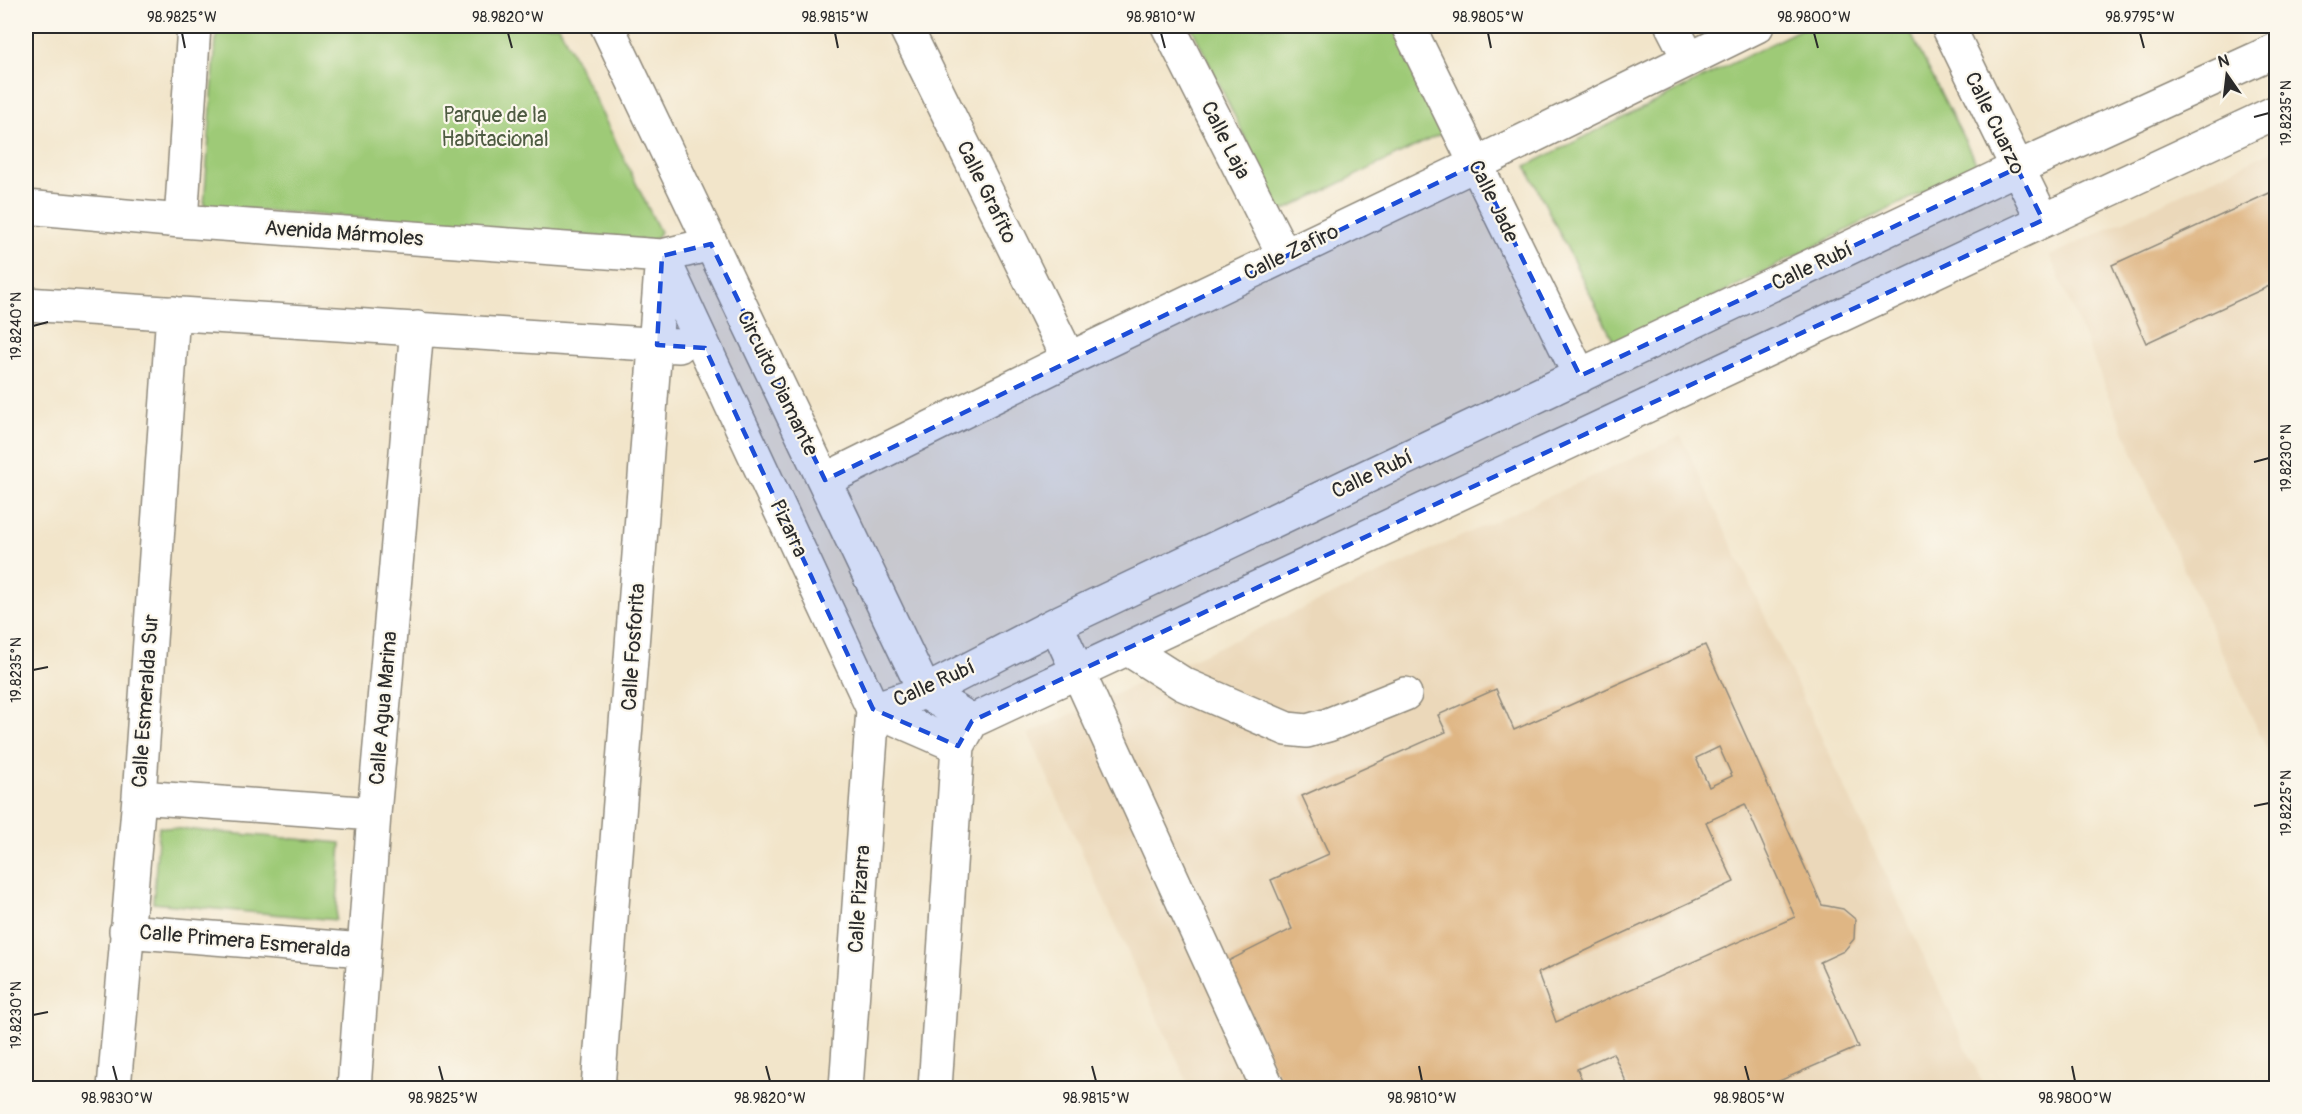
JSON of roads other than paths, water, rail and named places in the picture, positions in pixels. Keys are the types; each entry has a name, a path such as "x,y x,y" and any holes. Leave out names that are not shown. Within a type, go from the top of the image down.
{"street":[{"path":"181,221 194,26"},
{"name":"Circuito Diamante","path":"607,26 925,692"},
{"name":"Calle Grafito","path":"905,26 1069,359"},
{"name":"Calle Laja","path":"1168,26 1284,255"},
{"name":"Calle Jade","path":"1408,26 1580,376"},
{"path":"1672,26 1689,59"},
{"name":"Calle Zafiro","path":"825,480 1069,359 1757,26"},
{"name":"Calle Cuarzo","path":"1948,26 2043,220"},
{"name":"Calle Rubí","path":"873,709 925,692 1056,624 2017,168 2277,50"},
{"path":"965,733 1078,671 2277,112"},
{"name":"Avenida Mármoles","path":"26,207 181,221 662,256"},
{"path":"662,256 711,244"},
{"name":"Calle Fosforita","path":"598,1089 657,345 662,256"},
{"name":"Pizarra","path":"662,256 873,709"},
{"path":"26,304 705,348"},
{"name":"Calle Esmeralda Sur","path":"114,1089 139,797 173,314"},
{"name":"Calle Agua Marina","path":"354,1089 374,814 417,328"},
{"path":"1056,624 1268,1089"},
{"path":"1128,649 1183,684 1287,729 1307,731 1328,725 1405,694"},
{"path":"925,692 965,733 936,1089"},
{"name":"Calle Rubí","path":"873,709 965,733"},
{"name":"Calle Pizarra","path":"846,1089 873,709"},
{"path":"139,797 374,814"},
{"name":"Calle Primera Esmeralda","path":"126,931 363,950"}],"park label":[{"name":"Parque de la Habitacional","path":"495,127"}]}
